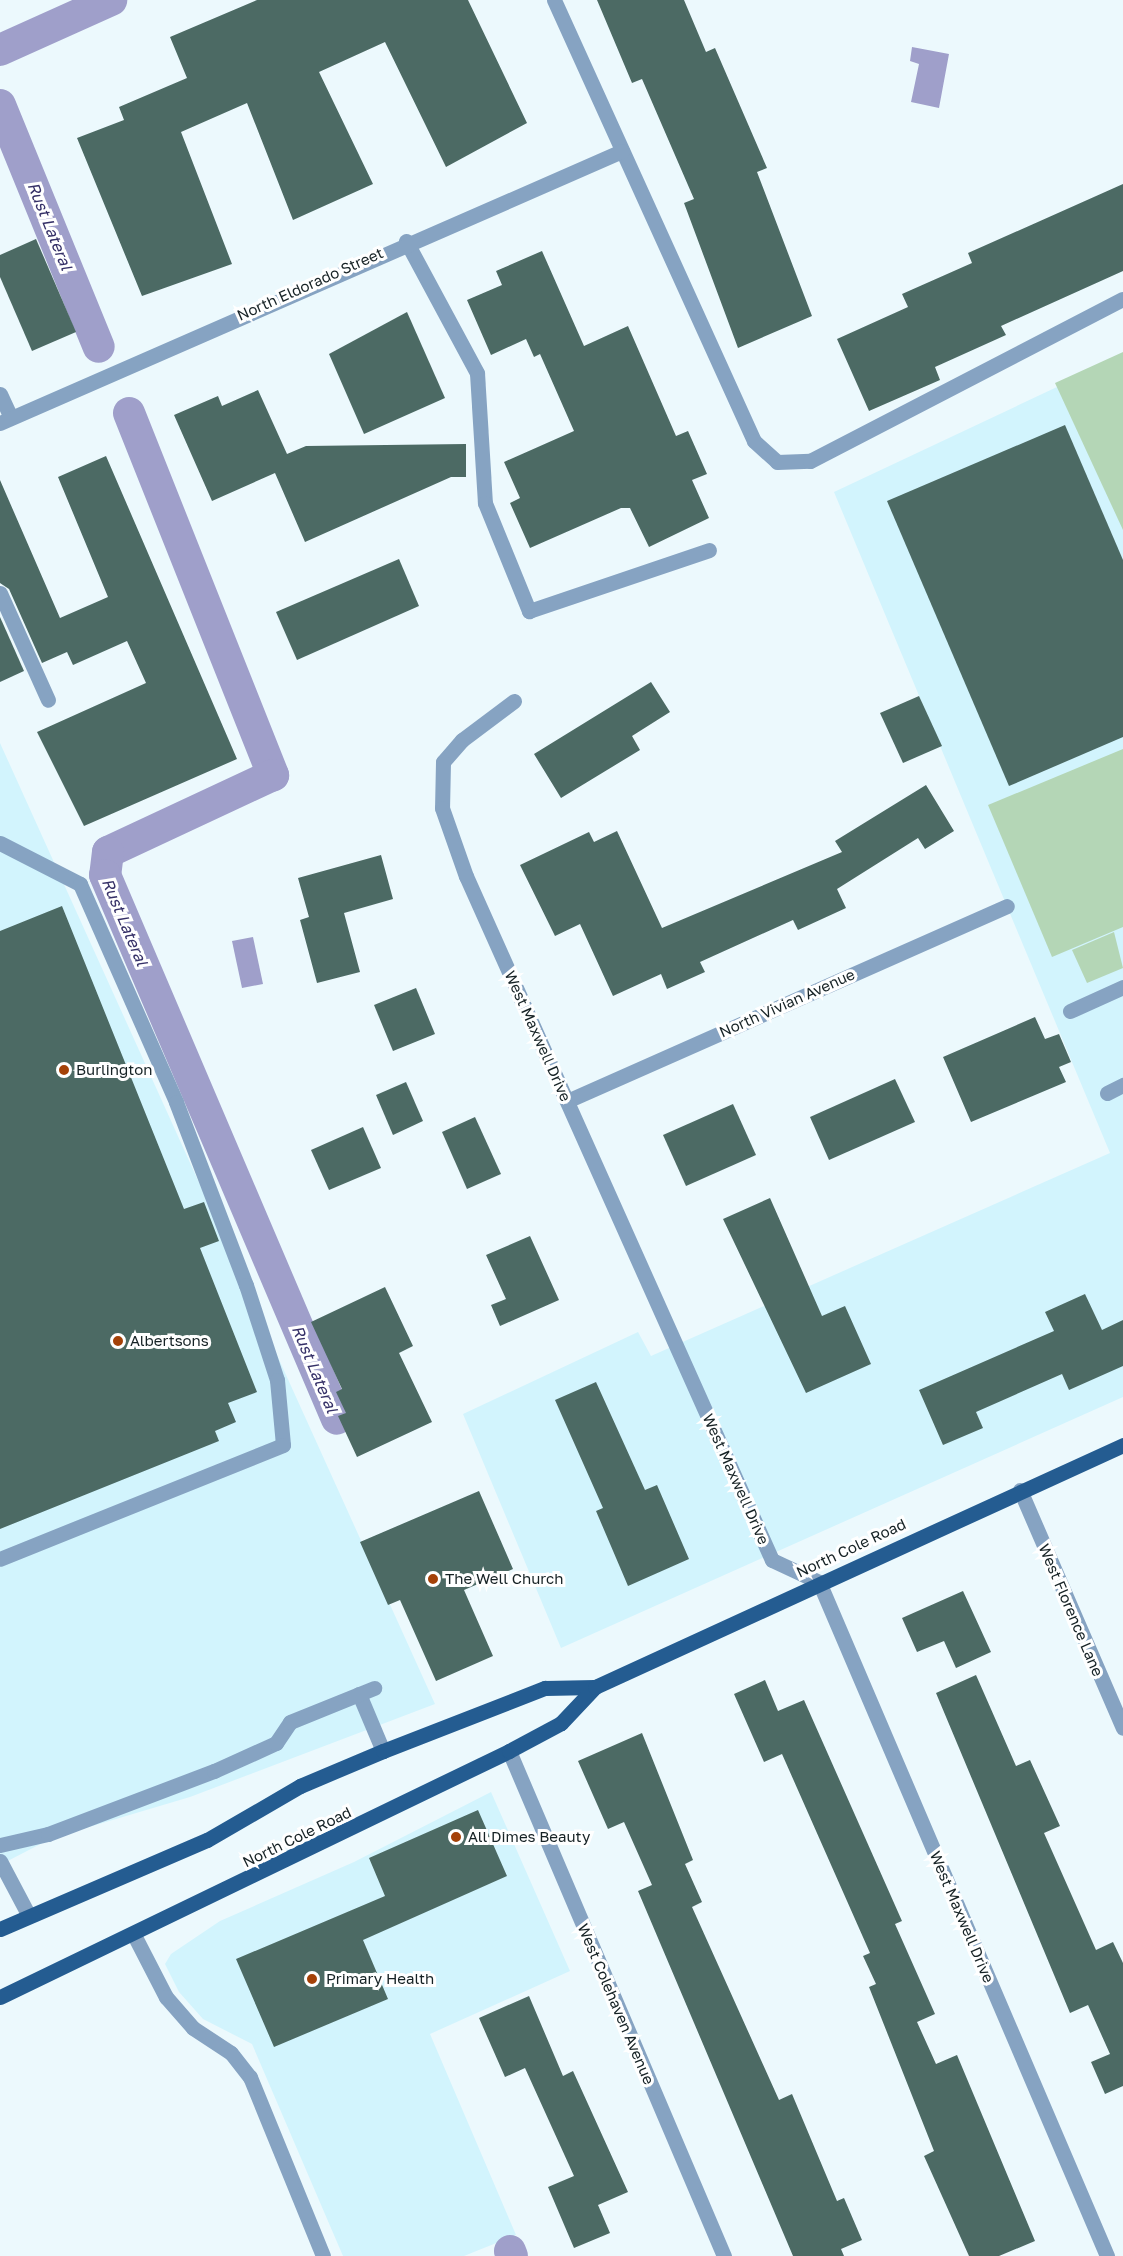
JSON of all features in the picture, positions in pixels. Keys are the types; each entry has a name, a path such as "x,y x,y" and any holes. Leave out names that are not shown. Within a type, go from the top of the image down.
{"main road":[{"name":"North Cole Road","path":"0,1997 134,1935 509,1751 561,1723 595,1687 819,1582 1123,1445"},
{"name":"North Cole Road","path":"0,1929 207,1840 300,1785 383,1751 545,1688 595,1687"}],"street":[{"path":"554,0 754,441 777,462 810,461 1123,298"},
{"name":"North Eldorado Street","path":"6,421 406,241 622,151"},
{"path":"406,241 477,373 485,503 529,611 709,550"},
{"path":"0,394 6,421"},
{"path":"0,593 48,700"},
{"name":"West Maxwell Drive","path":"514,701 462,740 443,762 442,808 466,876 772,1560 819,1582 1107,2256"},
{"path":"0,843 80,884 176,1102 246,1285 277,1380 283,1445 0,1559"},
{"name":"North Vivian Avenue","path":"567,1101 1007,906"},
{"path":"1070,1011 1123,987"},
{"path":"1107,1093 1123,1085"},
{"name":"West Florence Lane","path":"1020,1490 1123,1728"},
{"path":"0,1845 48,1834 214,1771 276,1743 290,1722 367,1691 383,1751"},
{"name":"West Colehaven Avenue","path":"509,1751 724,2256"},
{"path":"0,1861 29,1916"},
{"path":"134,1935 166,1997 193,2028 231,2053 250,2078 323,2256"}],"shaded area":[{"path":"1123,356 1123,1397 561,1648 463,1414 638,1332 651,1356 1110,1153 834,492"},
{"path":"0,743 435,1704 190,1797 52,1838 0,1865"},
{"path":"491,1792 570,1971 430,2034 516,2235 464,2256 343,2256 252,2044 203,2019 179,1992 165,1964 171,1954 220,1921 354,1862"}],"green space":[{"path":"1123,352 1123,530 1055,383"},
{"path":"1123,749 1123,927 1052,957 988,805"},
{"path":"1114,932 1123,968 1087,983 1072,950"}],"water":[{"path":"912,47 949,54 939,108 911,102 919,64 910,61"},
{"path":"253,937 263,984 242,988 232,941"}],"building":[{"path":"257,0 468,0 527,123 446,167 385,42 319,72 373,184 293,220 247,103 181,132 232,264 142,296 77,138 124,120 119,107 187,78 170,37"},
{"path":"597,0 684,0 706,52 715,48 767,168 757,172 812,316 738,348 684,203 694,199 642,79 632,83"},
{"path":"1123,184 1123,271 1001,326 1006,335 935,367 940,380 869,411 837,339 908,307 902,294 972,263 968,253"},
{"path":"36,239 76,332 32,351 0,277 0,255"},
{"path":"542,251 584,346 628,326 676,436 688,431 707,474 692,480 709,518 649,547 630,508 621,508 530,548 510,503 520,498 504,462 574,431 540,354 534,357 526,339 491,355 467,300 502,285 496,271"},
{"path":"407,312 445,398 364,434 329,354"},
{"path":"258,390 287,454 306,446 466,444 466,477 451,477 305,542 275,473 212,501 174,415 218,396 222,406"},
{"path":"1065,425 1123,560 1123,737 1009,786 887,501"},
{"path":"106,456 237,759 84,826 37,732 146,683 127,641 73,665 67,652 42,663 9,589 0,583 0,480 60,618 108,597 58,477"},
{"path":"399,559 419,606 297,660 276,612"},
{"path":"0,617 24,671 0,682"},
{"path":"651,682 670,712 632,736 640,750 561,798 534,754"},
{"path":"919,696 942,746 903,763 880,713"},
{"path":"926,785 954,831 925,849 918,838 837,889 846,908 798,930 793,920 700,962 705,972 667,989 661,974 613,996 580,924 555,936 520,865 589,832 594,842 617,831 662,928 842,852 835,841"},
{"path":"381,855 393,899 344,913 360,972 317,983 300,920 309,917 298,878"},
{"path":"62,906 184,1209 204,1202 219,1241 200,1248 257,1392 228,1403 236,1422 215,1431 219,1441 0,1529 0,931"},
{"path":"416,988 435,1034 393,1051 374,1005"},
{"path":"1035,1017 1045,1039 1059,1034 1071,1062 1059,1067 1066,1082 971,1122 943,1057"},
{"path":"895,1079 915,1122 829,1160 810,1117"},
{"path":"406,1082 423,1121 393,1135 376,1095"},
{"path":"733,1104 756,1155 686,1186 663,1135"},
{"path":"475,1117 501,1174 467,1189 442,1132"},
{"path":"363,1127 381,1168 329,1190 311,1150"},
{"path":"770,1198 822,1316 845,1306 871,1364 806,1393 723,1219"},
{"path":"530,1236 559,1300 500,1326 491,1305 506,1299 486,1255"},
{"path":"385,1287 413,1346 399,1353 432,1422 357,1457 338,1416 346,1413 336,1392 342,1389 311,1322"},
{"path":"1085,1294 1102,1330 1123,1320 1123,1366 1069,1390 1062,1374 976,1412 983,1428 943,1445 919,1390 1054,1331 1045,1312"},
{"path":"596,1382 645,1490 657,1485 689,1559 628,1586 596,1511 603,1508 555,1400"},
{"name":"The Well Church","path":"479,1491 513,1569 464,1590 493,1656 436,1681 400,1600 388,1605 360,1542"},
{"path":"963,1591 991,1652 956,1668 944,1641 917,1652 902,1618"},
{"path":"976,1675 1016,1766 1030,1760 1060,1826 1044,1833 1096,1950 1113,1942 1123,1963 1123,2086 1105,2094 1091,2062 1110,2054 1088,2005 1070,2013 936,1693"},
{"path":"765,1680 778,1711 804,1700 902,1921 895,1924 935,2014 917,2022 936,2064 957,2055 1035,2241 999,2256 969,2256 924,2156 934,2151 869,1987 876,1984 863,1956 870,1953 782,1754 764,1762 734,1694"},
{"path":"642,1733 693,1860 685,1864 702,1902 692,1907 779,2100 792,2094 837,2201 844,2198 862,2240 841,2249 844,2256 793,2256 638,1891 652,1885 624,1822 608,1829 578,1761"},
{"path":"478,1810 507,1876 363,1940 388,1999 274,2047 236,1959 385,1896 369,1858"},
{"path":"529,1996 563,2076 573,2071 628,2192 598,2205 610,2233 574,2248 548,2187 574,2176 525,2068 505,2077 479,2018"}],"waterway":[{"name":"Rust Lateral","path":"0,50 111,0"},
{"name":"Rust Lateral","path":"0,105 99,347"},
{"name":"Rust Lateral","path":"129,413 273,775 108,852 105,875 337,1419"},
{"name":"Rust Lateral","path":"510,2251 512,2256"}],"place":[{"name":"Burlington","path":"64,1070"},
{"name":"Albertsons","path":"118,1341"},
{"name":"The Well Church","path":"433,1579"},
{"name":"All Dimes Beauty","path":"456,1837"},
{"name":"Primary Health","path":"312,1979"}]}
